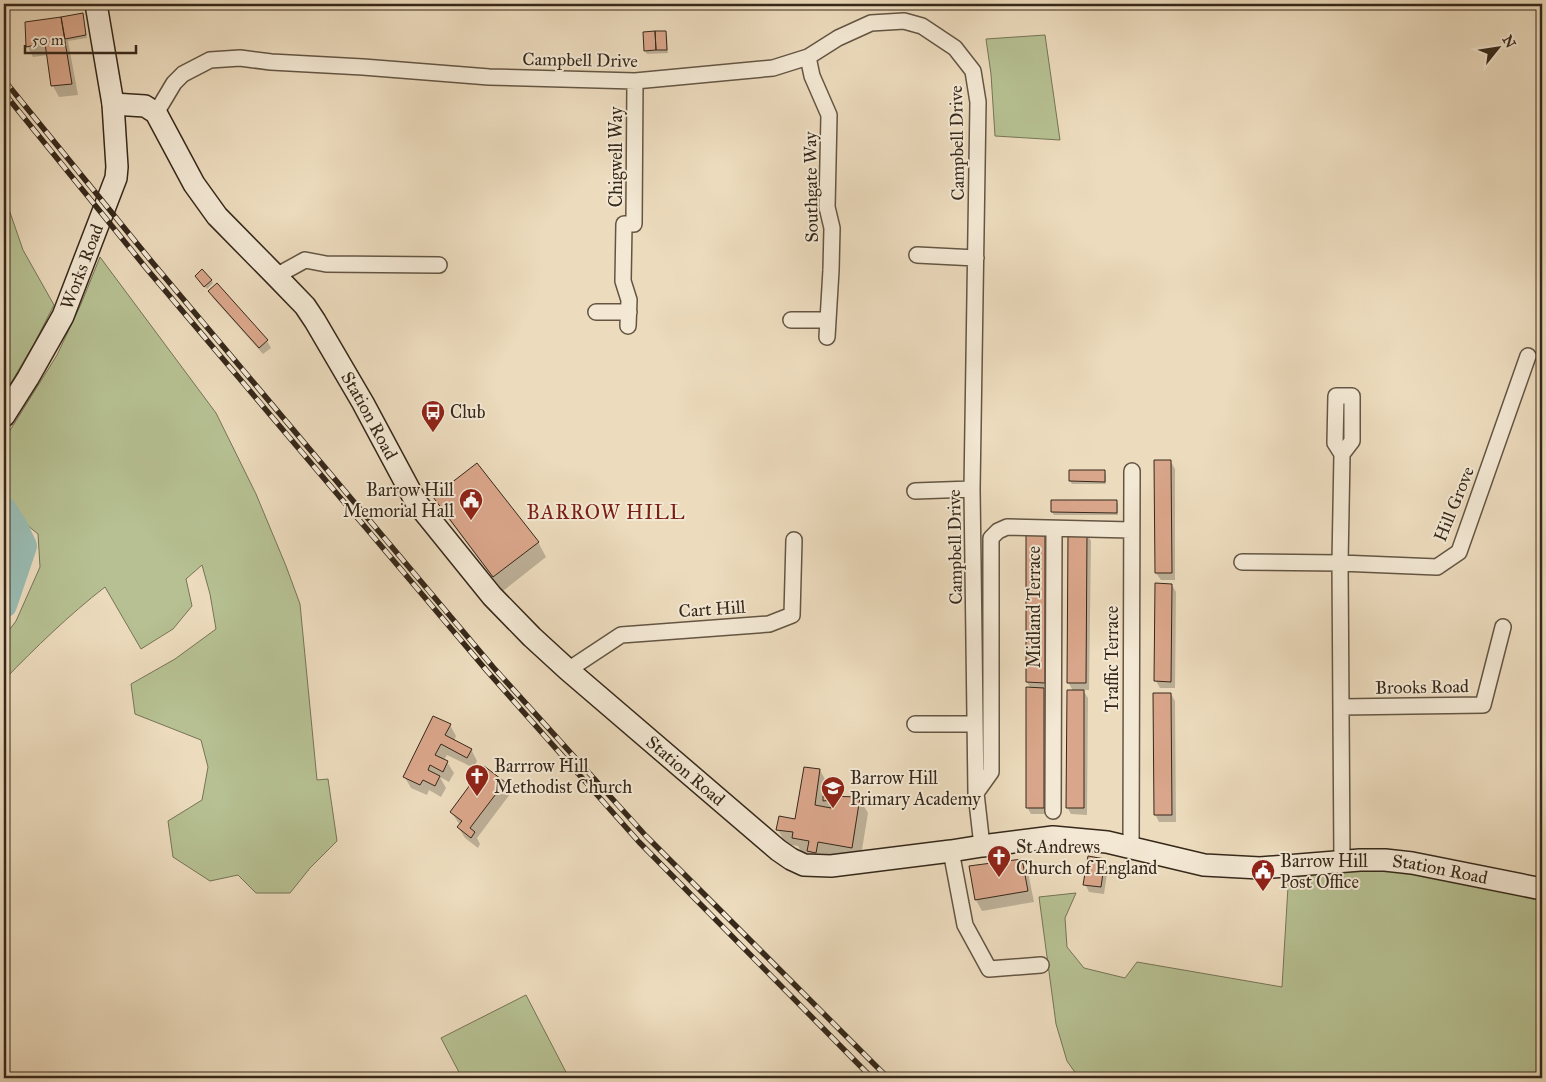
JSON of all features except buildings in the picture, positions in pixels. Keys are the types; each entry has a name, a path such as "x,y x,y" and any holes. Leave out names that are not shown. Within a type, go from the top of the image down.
{"street":[{"name":"Works Road","path":"4,416 63,316 116,178 117,167 112,104 96,4"},
{"name":"Campbell Drive","path":"156,113 174,82 183,74 210,60 240,58 271,62 489,77 634,81 773,68 808,58 838,38 871,23 904,21 922,26 955,48 973,71 978,102 972,489 976,793 982,846"},
{"name":"Southgate Way","path":"808,58 812,76 829,115 827,206 832,237 827,337"},
{"name":"Chigwell Way","path":"596,312 628,319 629,300 623,281 624,224 634,224 634,81"},
{"path":"112,104 145,106 156,113"},
{"name":"Station Road","path":"156,113 194,184 216,216 305,306 363,403 416,502 492,596 568,670 778,850 798,863 814,866 832,866 1053,837 1091,840 1204,865 1260,868 1342,861 1386,860 1412,863 1542,888"},
{"path":"917,255 976,258"},
{"path":"276,276 305,260 326,264 439,265"},
{"path":"791,320 828,320"},
{"name":"Hill Grove","path":"1340,563 1437,567 1459,552 1528,356"},
{"path":"1342,454 1340,563 1342,861"},
{"name":"Traffic Terrace","path":"1131,848 1132,471"},
{"path":"916,491 972,489"},
{"path":"976,793 991,772 991,538 998,531 1007,527 1131,530"},
{"name":"Midland Terrace","path":"1053,811 1054,529"},
{"name":"Cart Hill","path":"568,670 621,635 769,624 792,615 794,540"},
{"path":"1242,562 1340,563"},
{"name":"Brooks Road","path":"1341,707 1483,705 1503,627"},
{"path":"915,724 975,724"},
{"path":"951,851 965,925 989,969 1042,965"}],"green space":[{"path":"1045,35 1060,140 995,136 991,74 986,39"},
{"path":"4,195 23,250 54,305 4,395"},
{"path":"100,257 216,413 256,494 300,604 317,780 328,779 337,841 310,868 290,893 256,893 238,875 210,881 173,857 168,821 202,800 208,767 201,740 135,714 131,684 175,659 216,629 210,594 202,565 186,579 192,606 173,629 141,649 105,587 28,655 4,680 4,637 16,621 40,567 38,534 4,506 4,440 57,355"},
{"path":"1361,865 1542,895 1542,1078 1079,1078 1067,1061 1056,1024 1039,897 1076,893 1065,918 1067,947 1084,968 1125,978 1137,962 1282,987 1289,870"},
{"path":"526,995 569,1078 462,1078 441,1038"}],"waterway":[{"path":"4,510 24,546 4,605"}],"railway":[{"path":"4,80 152,262 493,667 646,836 888,1078"},
{"path":"4,93 146,268 487,671 639,842 872,1078"}],"place":[{"name":"Club","path":"433,433"},
{"name":"Barrow Hill Memorial Hall","path":"471,521"},
{"name":"Barrrow Hill Methodist Church","path":"477,797"},
{"name":"Barrow Hill Primary Academy","path":"833,809"},
{"name":"St Andrews Church of England","path":"999,878"},
{"name":"Barrow Hill Post Office","path":"1263,892"}],"district":[{"name":"BARROW HILL","path":"606,512"}]}
